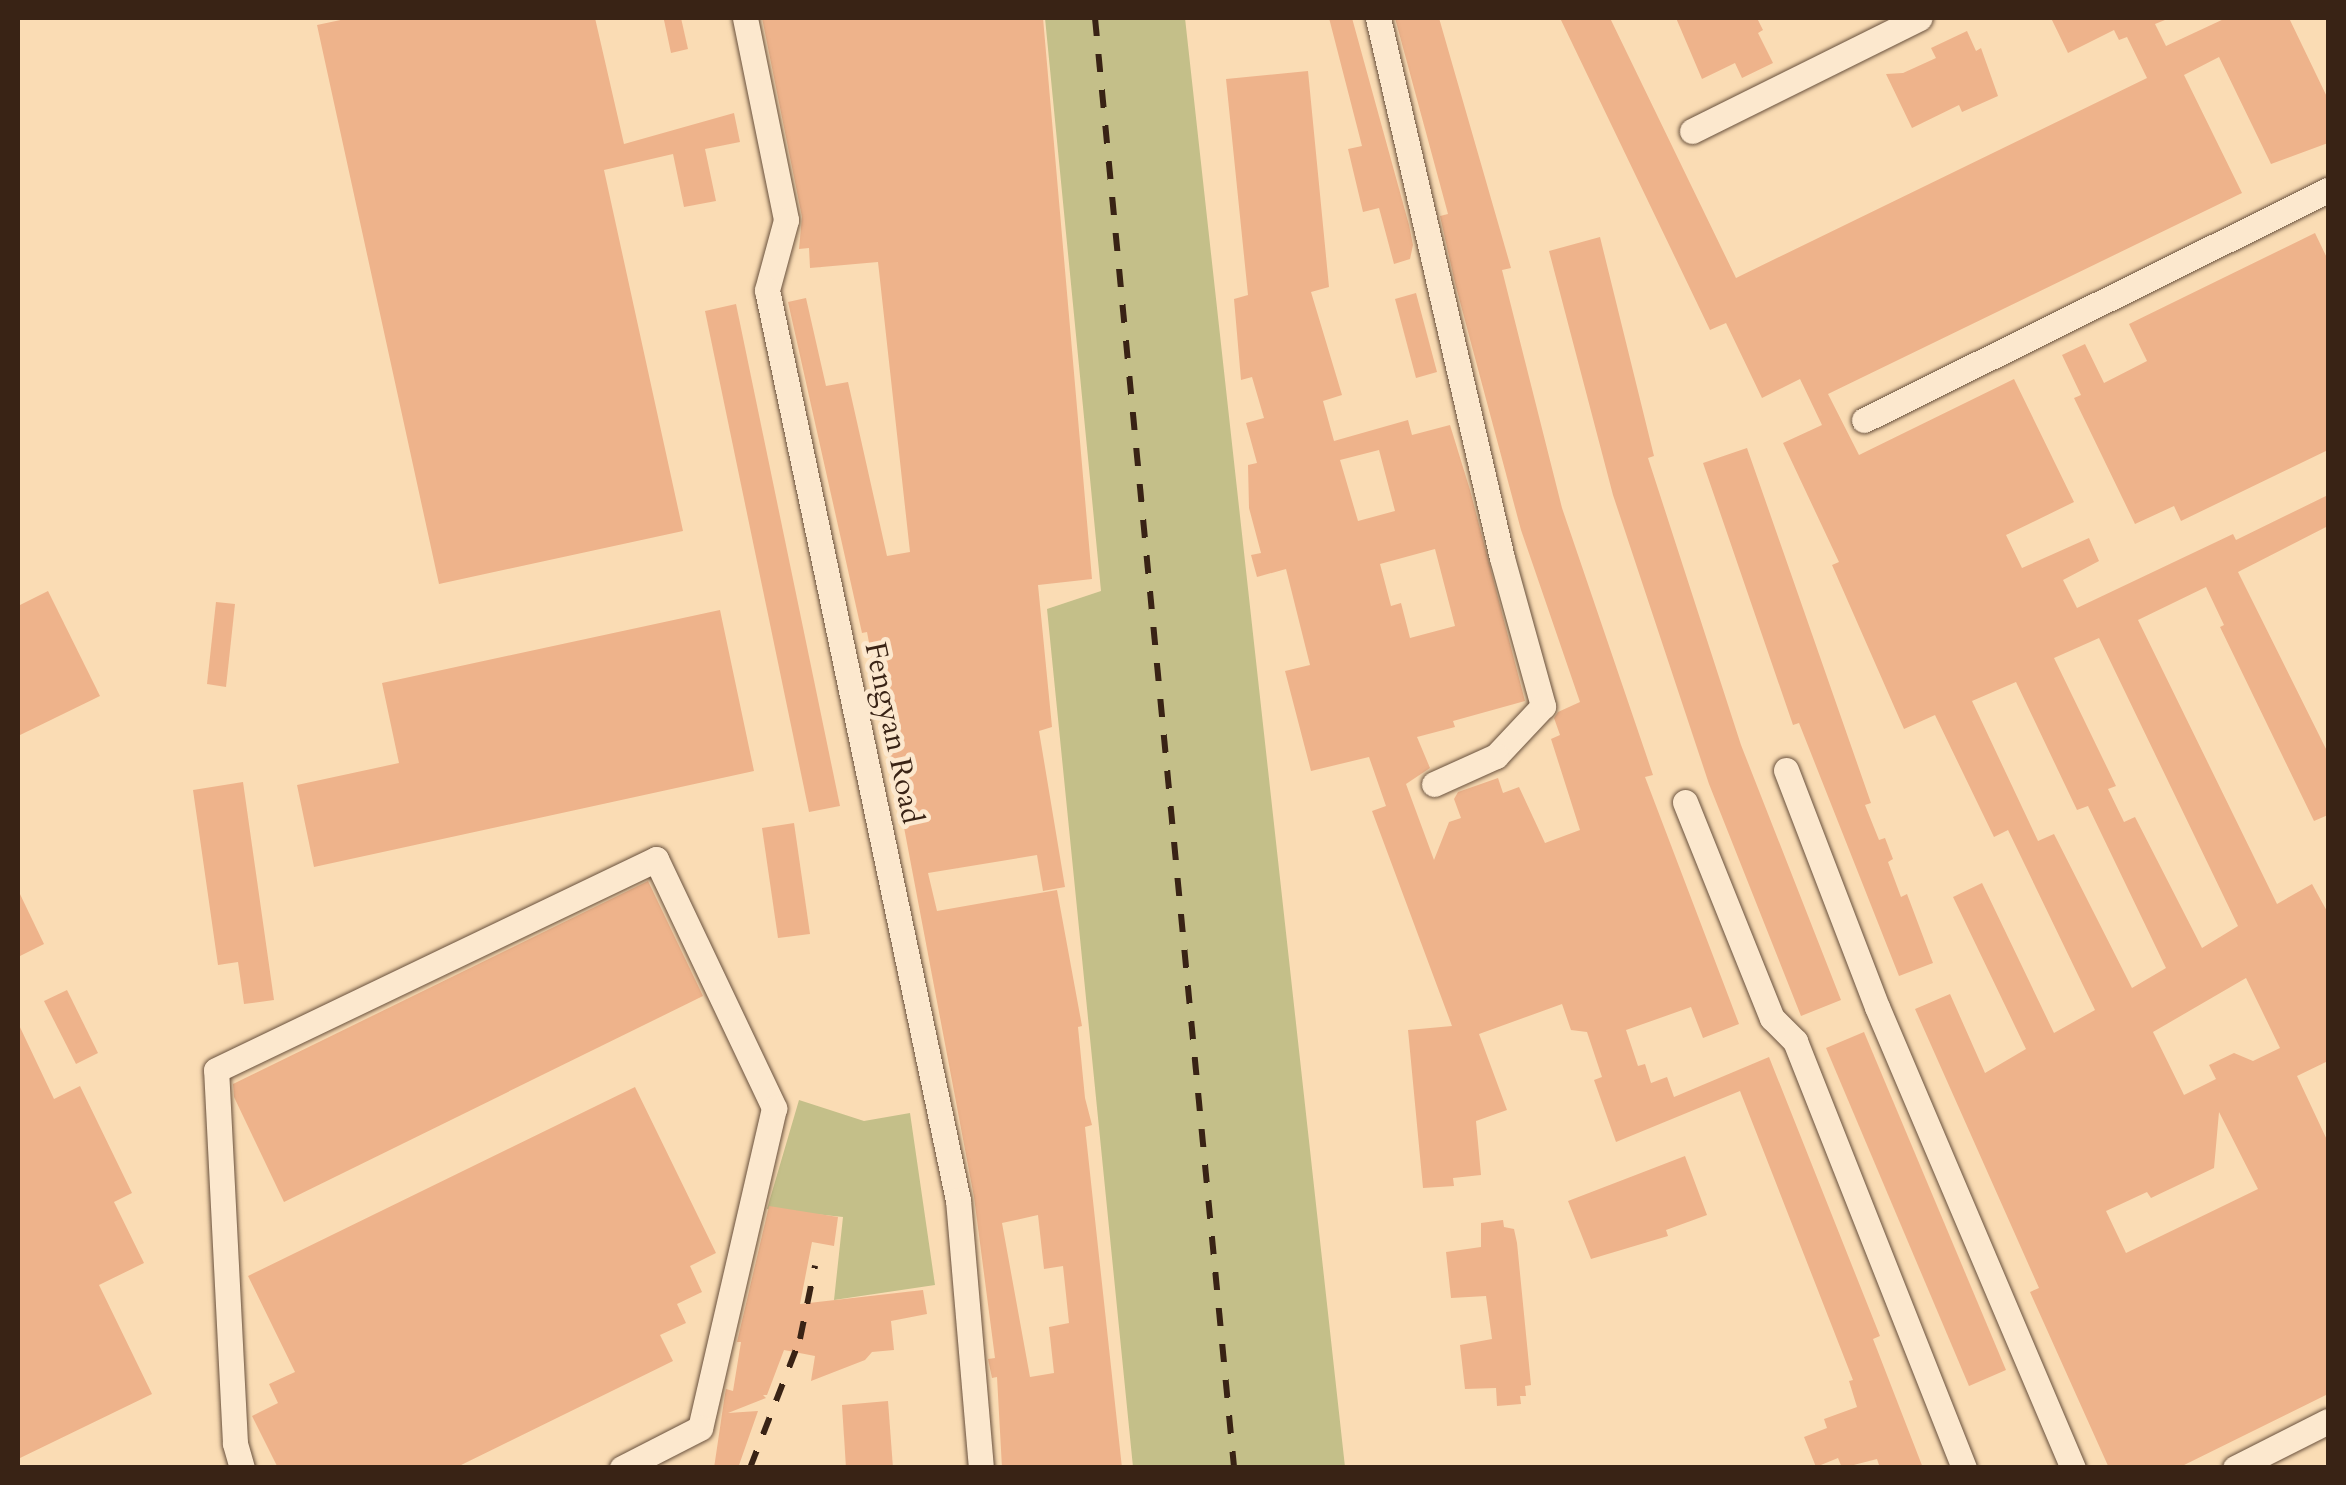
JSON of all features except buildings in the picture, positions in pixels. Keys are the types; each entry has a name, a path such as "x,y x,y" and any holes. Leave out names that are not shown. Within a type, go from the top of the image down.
{"street":[{"name":"Fengyan Road","path":"746,18 786,220 766,290 958,1200 981,1468"},
{"path":"1378,18 1502,558 1543,706 1496,756 1434,784"},
{"path":"1692,130 1920,18"},
{"path":"1864,420 2328,190"},
{"path":"1786,770 1877,1007 2073,1468"},
{"path":"1684,802 1772,1018 1795,1040 1964,1468"},
{"path":"242,1468 235,1443 216,1070 656,859 774,1108 700,1428 622,1468"},
{"path":"2235,1468 2328,1421"}],"shaded area":[{"path":"1045,18 1185,18 1345,1467 1133,1467 1047,609 1101,591"},
{"path":"799,1100 864,1121 910,1113 935,1285 834,1300 843,1217 767,1209"}],"railway":[{"path":"1095,18 1234,1468"},
{"path":"750,1468 800,1339 815,1266"}]}
